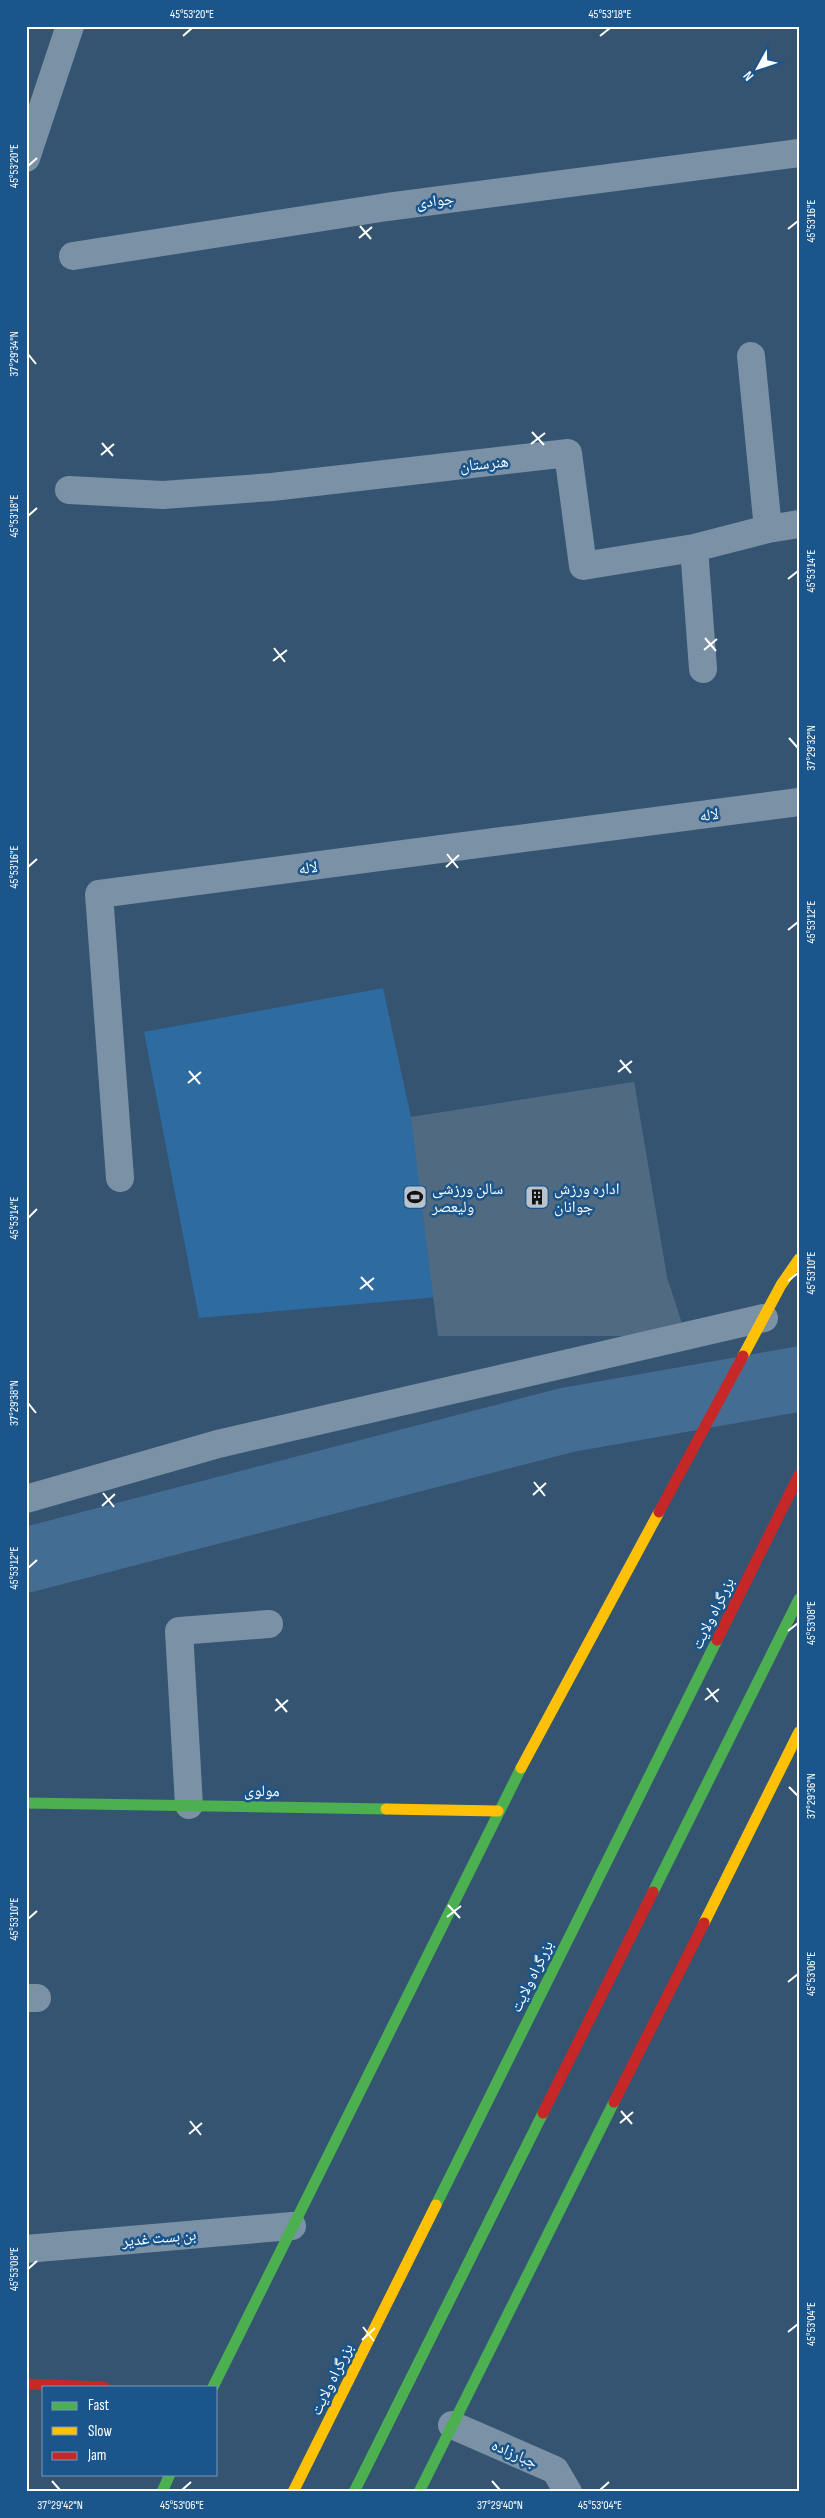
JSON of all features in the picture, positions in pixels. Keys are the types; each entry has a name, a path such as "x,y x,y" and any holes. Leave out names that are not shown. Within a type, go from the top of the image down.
{"main road":[{"path":"213,2386 498,1811 763,1320 799,1259"},
{"name":"بزرگراه ولایت","path":"293,2492 799,1474"},
{"path":"354,2492 799,1599"},
{"path":"419,2492 799,1732"},
{"name":"مولوی","path":"26,1803 498,1811"},
{"path":"26,2384 78,2386"},
{"path":"162,2492 169,2476"}],"street":[{"path":"26,158 70,26"},
{"name":"جوادی","path":"73,256 387,206 799,153"},
{"path":"751,356 768,529"},
{"name":"هنرستان","path":"69,490 163,495 282,486 568,453 583,566 694,548 768,529 799,524"},
{"path":"694,548 703,669"},
{"name":"لاله","path":"120,1178 98,894 799,802"},
{"path":"26,1499 218,1444 763,1320"},
{"path":"189,1805 179,1631 269,1624"},
{"name":"بن بست غدیر","path":"26,2249 292,2226"},
{"name":"جبارزاده","path":"452,2425 555,2470 568,2492"}],"shaded area":[{"name":"سالن ورزشی ولیعصر","path":"383,988 411,1117 634,1082 667,1277 199,1318 144,1032"}],"building":[{"name":"اداره ورزش جوانان","path":"634,1082 667,1277 686,1336 438,1336 411,1117"}],"waterway":[{"path":"26,1560 567,1420 799,1379"}],"traffic: fast":[{"path":"653,1892 799,1599"},
{"path":"436,2205 717,1640"},
{"path":"213,2386 521,1768"},
{"path":"26,1803 386,1809"},
{"path":"419,2492 614,2102"},
{"path":"354,2492 543,2113"},
{"path":"162,2492 169,2476"}],"traffic: slow":[{"path":"743,1356 781,1285 799,1259"},
{"path":"521,1768 659,1512"},
{"path":"704,1923 799,1732"},
{"path":"386,1809 498,1811"},
{"path":"293,2492 436,2205"}],"traffic: jam":[{"path":"659,1512 743,1356"},
{"path":"717,1640 799,1475"},
{"path":"543,2113 653,1892"},
{"path":"614,2102 704,1923"},
{"path":"26,2384 78,2386"}],"place":[{"name":"سالن ورزشی ولیعصر","path":"415,1197"},
{"name":"اداره ورزش جوانان","path":"537,1197"}]}
